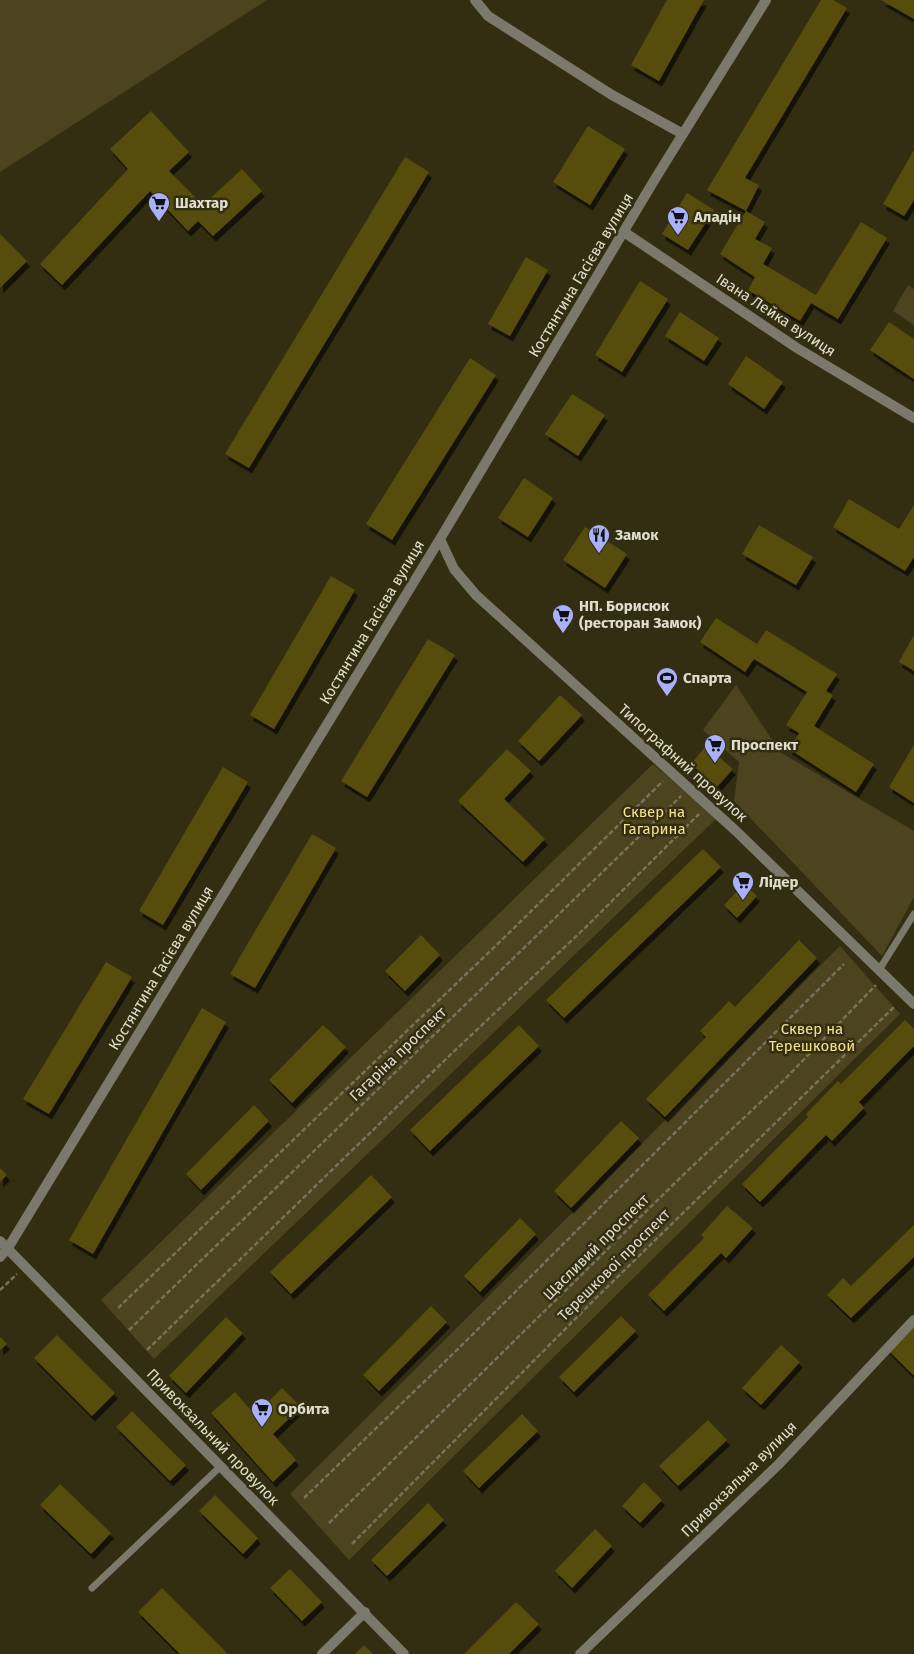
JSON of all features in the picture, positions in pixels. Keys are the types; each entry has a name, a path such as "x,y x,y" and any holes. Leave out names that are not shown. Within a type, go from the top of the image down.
{"street":[{"path":"475,0 488,16 612,95 683,134"},
{"name":"Костянтина Гасієва вулиця","path":"0,1257 4,1245 440,540 683,134 766,0"},
{"name":"Івана Лейка вулиця","path":"624,232 797,348 914,418"},
{"name":"Типографний провулок","path":"440,540 454,569 476,595 736,830 914,1004"},
{"name":"Привокзальний провулок","path":"4,1245 404,1654"},
{"name":"Привокзальна вулиця","path":"580,1654 778,1465 914,1320"},
{"path":"322,1654 365,1612"}],"lane":[{"path":"879,970 914,914"},
{"path":"92,1588 221,1466"}],"path":[{"path":"118,1308 510,932 664,780"},
{"name":"Гагаріна проспект","path":"129,1330 682,795"},
{"path":"147,1350 448,1057 587,926 700,813"},
{"path":"304,1498 460,1347 844,964"},
{"name":"Щасливий проспект","path":"329,1523 681,1177 784,1080 876,985"},
{"name":"Терешкової проспект","path":"352,1544 597,1297 894,1007"},
{"path":"0,1290 25,1266"}],"green space":[{"path":"0,0 267,0 0,172"},
{"path":"908,285 914,289 914,325 893,311"},
{"path":"736,685 780,752 914,831 914,897 882,956 734,801 739,762 703,730"},
{"name":"Сквер на Гагарина","path":"653,764 717,818 154,1359 101,1300"},
{"name":"Сквер на Терешковой","path":"840,946 900,1014 349,1560 290,1494"}],"building":[{"path":"667,0 704,0 659,81 631,65"},
{"path":"821,0 833,0 847,8 745,178 759,185 746,211 707,190"},
{"path":"881,0 914,0 914,19"},
{"path":"151,111 189,152 169,171 203,205 242,169 262,191 213,236 198,221 188,231 150,191 62,285 40,264 128,169 110,149"},
{"path":"588,126 625,149 590,205 553,182"},
{"path":"914,150 914,200 904,216 883,204"},
{"path":"405,157 429,172 249,468 225,454"},
{"path":"687,193 714,210 688,250 662,234"},
{"path":"746,211 765,222 755,239 772,248 763,264 816,295 861,222 887,238 838,319 811,303 800,321 748,290 755,277 720,254"},
{"path":"0,234 27,261 0,288"},
{"path":"526,257 548,270 510,336 488,324"},
{"path":"640,281 668,299 622,372 595,355"},
{"path":"680,312 719,338 704,361 665,336"},
{"path":"889,322 914,339 914,379 870,350"},
{"path":"746,356 783,382 764,409 728,384"},
{"path":"470,358 496,375 392,540 366,524"},
{"path":"572,394 605,415 578,456 545,434"},
{"path":"524,478 553,498 528,537 498,518"},
{"path":"849,499 899,529 914,505 914,557 905,571 833,527"},
{"path":"759,525 813,557 796,585 742,554"},
{"path":"585,527 627,554 605,588 563,560"},
{"path":"331,576 355,590 274,729 250,715"},
{"path":"716,618 757,644 766,630 837,674 826,691 833,695 814,726 874,764 856,792 789,749 799,733 786,725 807,692 754,659 745,672 700,642"},
{"path":"914,635 914,671 899,662"},
{"path":"428,639 455,655 367,797 341,781"},
{"path":"560,695 582,715 539,761 518,741"},
{"path":"914,745 914,803 889,787"},
{"path":"706,746 733,769 717,787 691,764"},
{"path":"507,749 531,771 504,799 545,839 523,862 458,801"},
{"path":"223,767 248,782 163,925 139,911"},
{"path":"312,834 336,848 255,988 230,974"},
{"path":"703,849 721,867 564,1018 546,1000"},
{"path":"744,884 757,896 737,918 724,905"},
{"path":"421,935 440,955 405,991 385,971"},
{"path":"799,940 817,958 665,1117 646,1099 706,1037 700,1031 729,1001 735,1007"},
{"path":"106,962 132,977 49,1114 23,1099"},
{"path":"202,1008 226,1022 93,1254 69,1240"},
{"path":"905,1020 914,1029 914,1046 859,1102 864,1108 832,1141 826,1135 760,1202 742,1184 808,1117 806,1114 838,1081 841,1084"},
{"path":"323,1025 346,1047 292,1103 269,1080"},
{"path":"519,1025 539,1046 430,1151 410,1130"},
{"path":"254,1105 269,1121 201,1190 186,1174"},
{"path":"621,1121 639,1138 571,1208 554,1191"},
{"path":"0,1168 7,1175 0,1182"},
{"path":"371,1175 392,1197 291,1294 270,1272"},
{"path":"727,1206 753,1228 726,1258 721,1253 664,1311 648,1295 704,1238 701,1235"},
{"path":"520,1218 536,1234 480,1292 464,1276"},
{"path":"914,1225 914,1257 851,1318 827,1295 843,1278 851,1286"},
{"path":"431,1306 447,1322 379,1391 363,1375"},
{"path":"621,1316 636,1331 574,1392 559,1377"},
{"path":"226,1317 243,1333 186,1393 169,1376"},
{"path":"914,1323 914,1374 913,1375 887,1349"},
{"path":"57,1335 115,1393 92,1416 34,1358"},
{"path":"0,1337 7,1344 0,1350"},
{"path":"781,1345 800,1362 761,1405 742,1388"},
{"path":"282,1388 301,1407 273,1434 296,1460 273,1482 211,1413 235,1392 255,1415"},
{"path":"132,1411 186,1465 170,1481 116,1427"},
{"path":"522,1414 538,1431 479,1488 463,1471"},
{"path":"708,1420 727,1440 678,1486 659,1466"},
{"path":"644,1482 662,1500 640,1523 622,1506"},
{"path":"60,1484 111,1533 91,1554 40,1505"},
{"path":"215,1495 258,1538 243,1554 199,1511"},
{"path":"428,1503 444,1520 387,1576 371,1560"},
{"path":"595,1529 612,1546 572,1588 555,1571"},
{"path":"290,1569 322,1602 302,1621 270,1588"},
{"path":"162,1588 228,1654 180,1654 138,1612"},
{"path":"516,1602 539,1624 509,1654 464,1654"},
{"path":"364,1645 373,1654 355,1654"}],"place":[{"name":"Шахтар","path":"159,222"},
{"name":"Аладін","path":"678,236"},
{"name":"Замок","path":"599,554"},
{"name":"НП. Борисюк (ресторан Замок)","path":"563,634"},
{"name":"Спарта","path":"667,697"},
{"name":"Проспект","path":"715,764"},
{"name":"Лідер","path":"743,901"},
{"name":"Орбита","path":"262,1428"}]}
